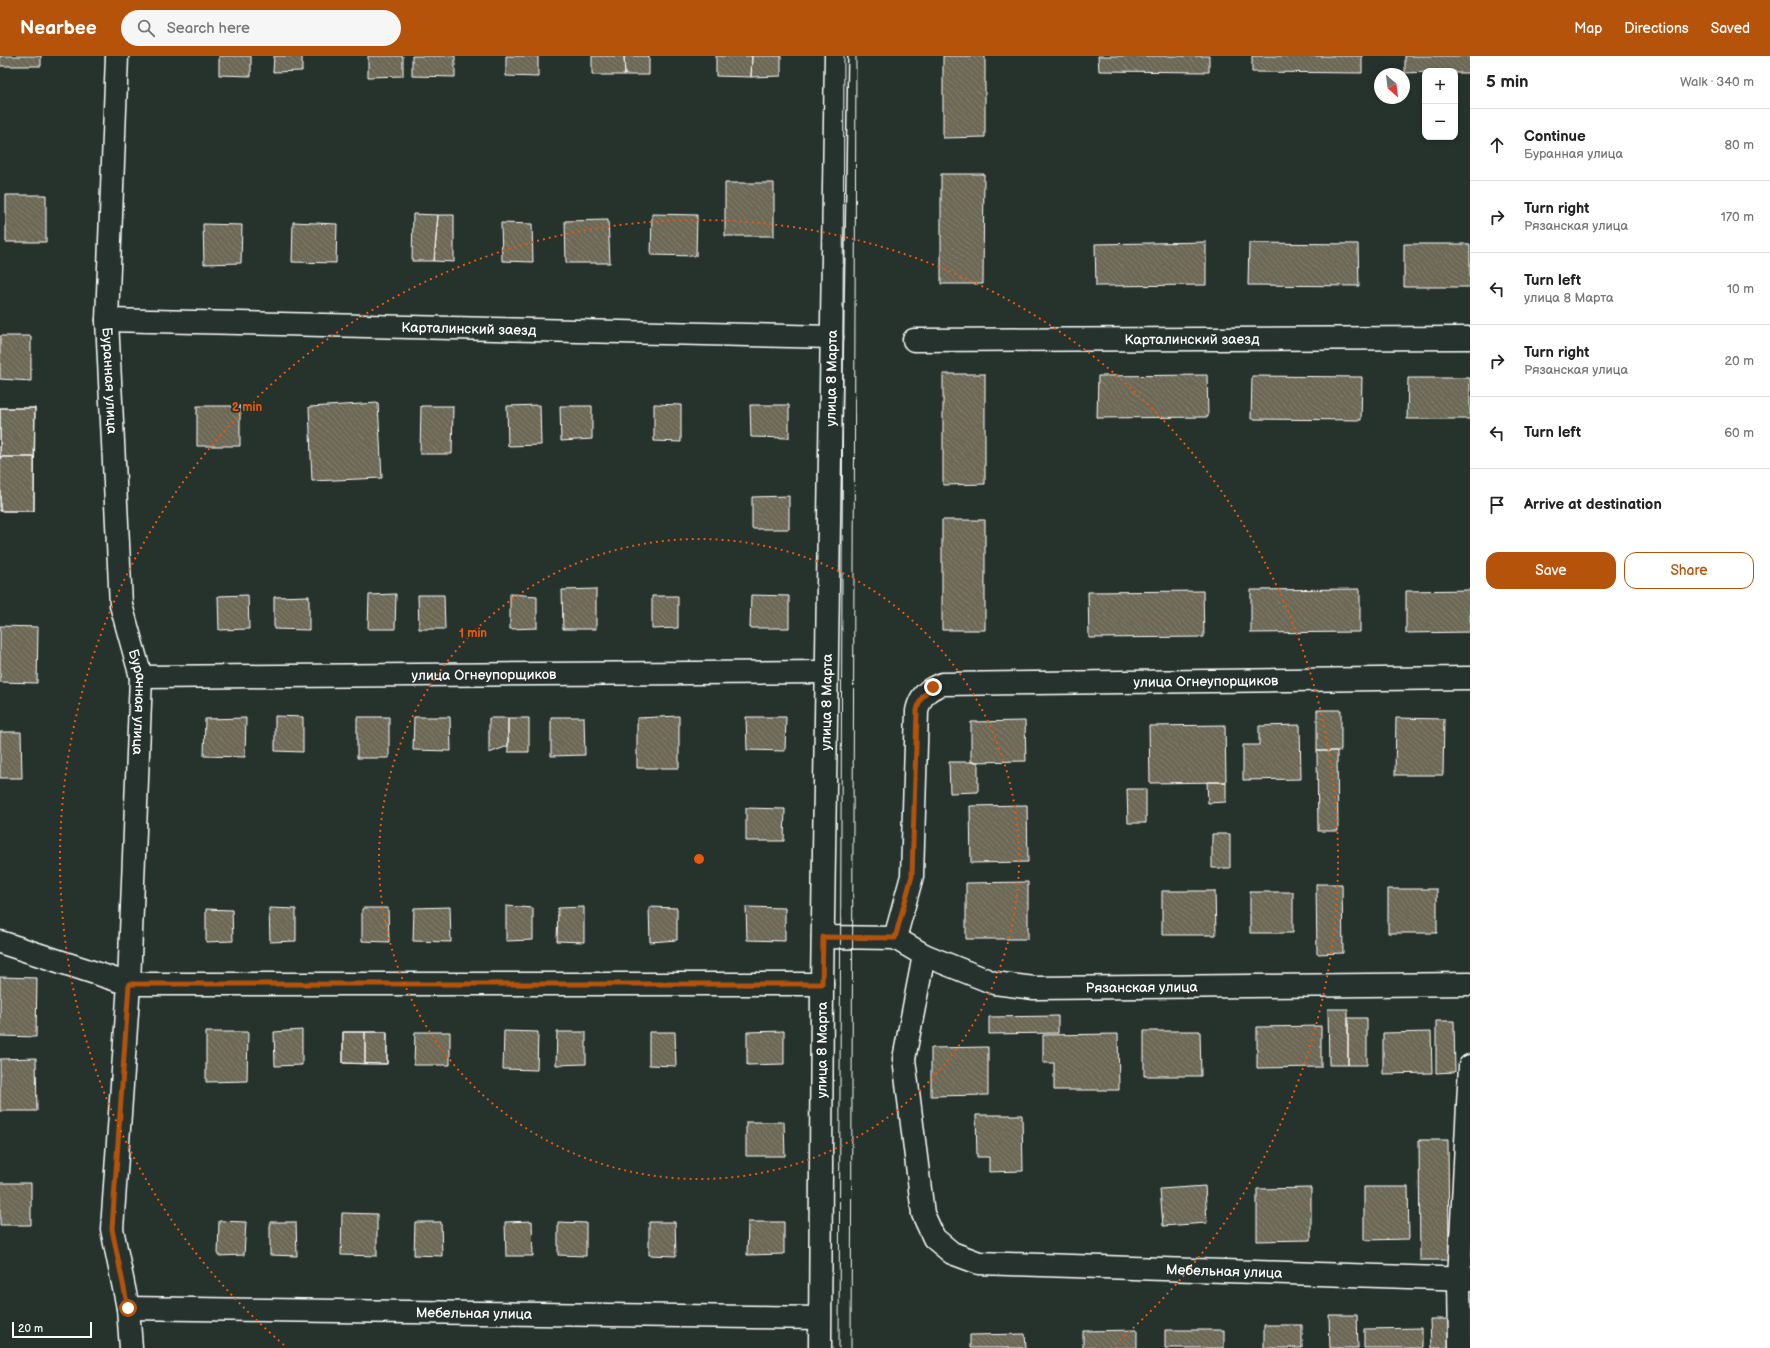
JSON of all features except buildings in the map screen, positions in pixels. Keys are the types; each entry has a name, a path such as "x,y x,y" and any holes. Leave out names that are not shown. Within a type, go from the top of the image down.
{"street":[{"name":"Буранная улица","path":"117,56 106,320 121,605 141,678 129,984 112,1229 128,1308 131,1348"},
{"name":"улица 8 Марта","path":"820,1348 822,984 836,56"},
{"name":"Карталинский заезд","path":"106,320 832,337"},
{"name":"Карталинский заезд","path":"914,340 1470,338"},
{"name":"улица Огнеупорщиков","path":"141,678 826,672"},
{"name":"улица Огнеупорщиков","path":"895,938 912,876 917,711 919,701 924,694 933,687 942,684 1470,678"},
{"name":"Рязанская улица","path":"823,937 895,938 924,955 994,983 1034,988 1470,984"},
{"path":"0,942 129,984 822,984"},
{"name":"Мебельная улица","path":"924,955 904,1059 923,1214 934,1238 952,1253 979,1263 1464,1279"},
{"path":"1460,1348 1464,1279 1470,1066"},
{"name":"Мебельная улица","path":"128,1308 819,1318"}],"tram line":[{"path":"839,1348 844,56"},
{"path":"851,1348 856,56"}],"route":[{"path":"128,1308 112,1229 129,984 822,984 823,937 895,938 912,876 917,711 919,701 924,694 933,687"}]}
